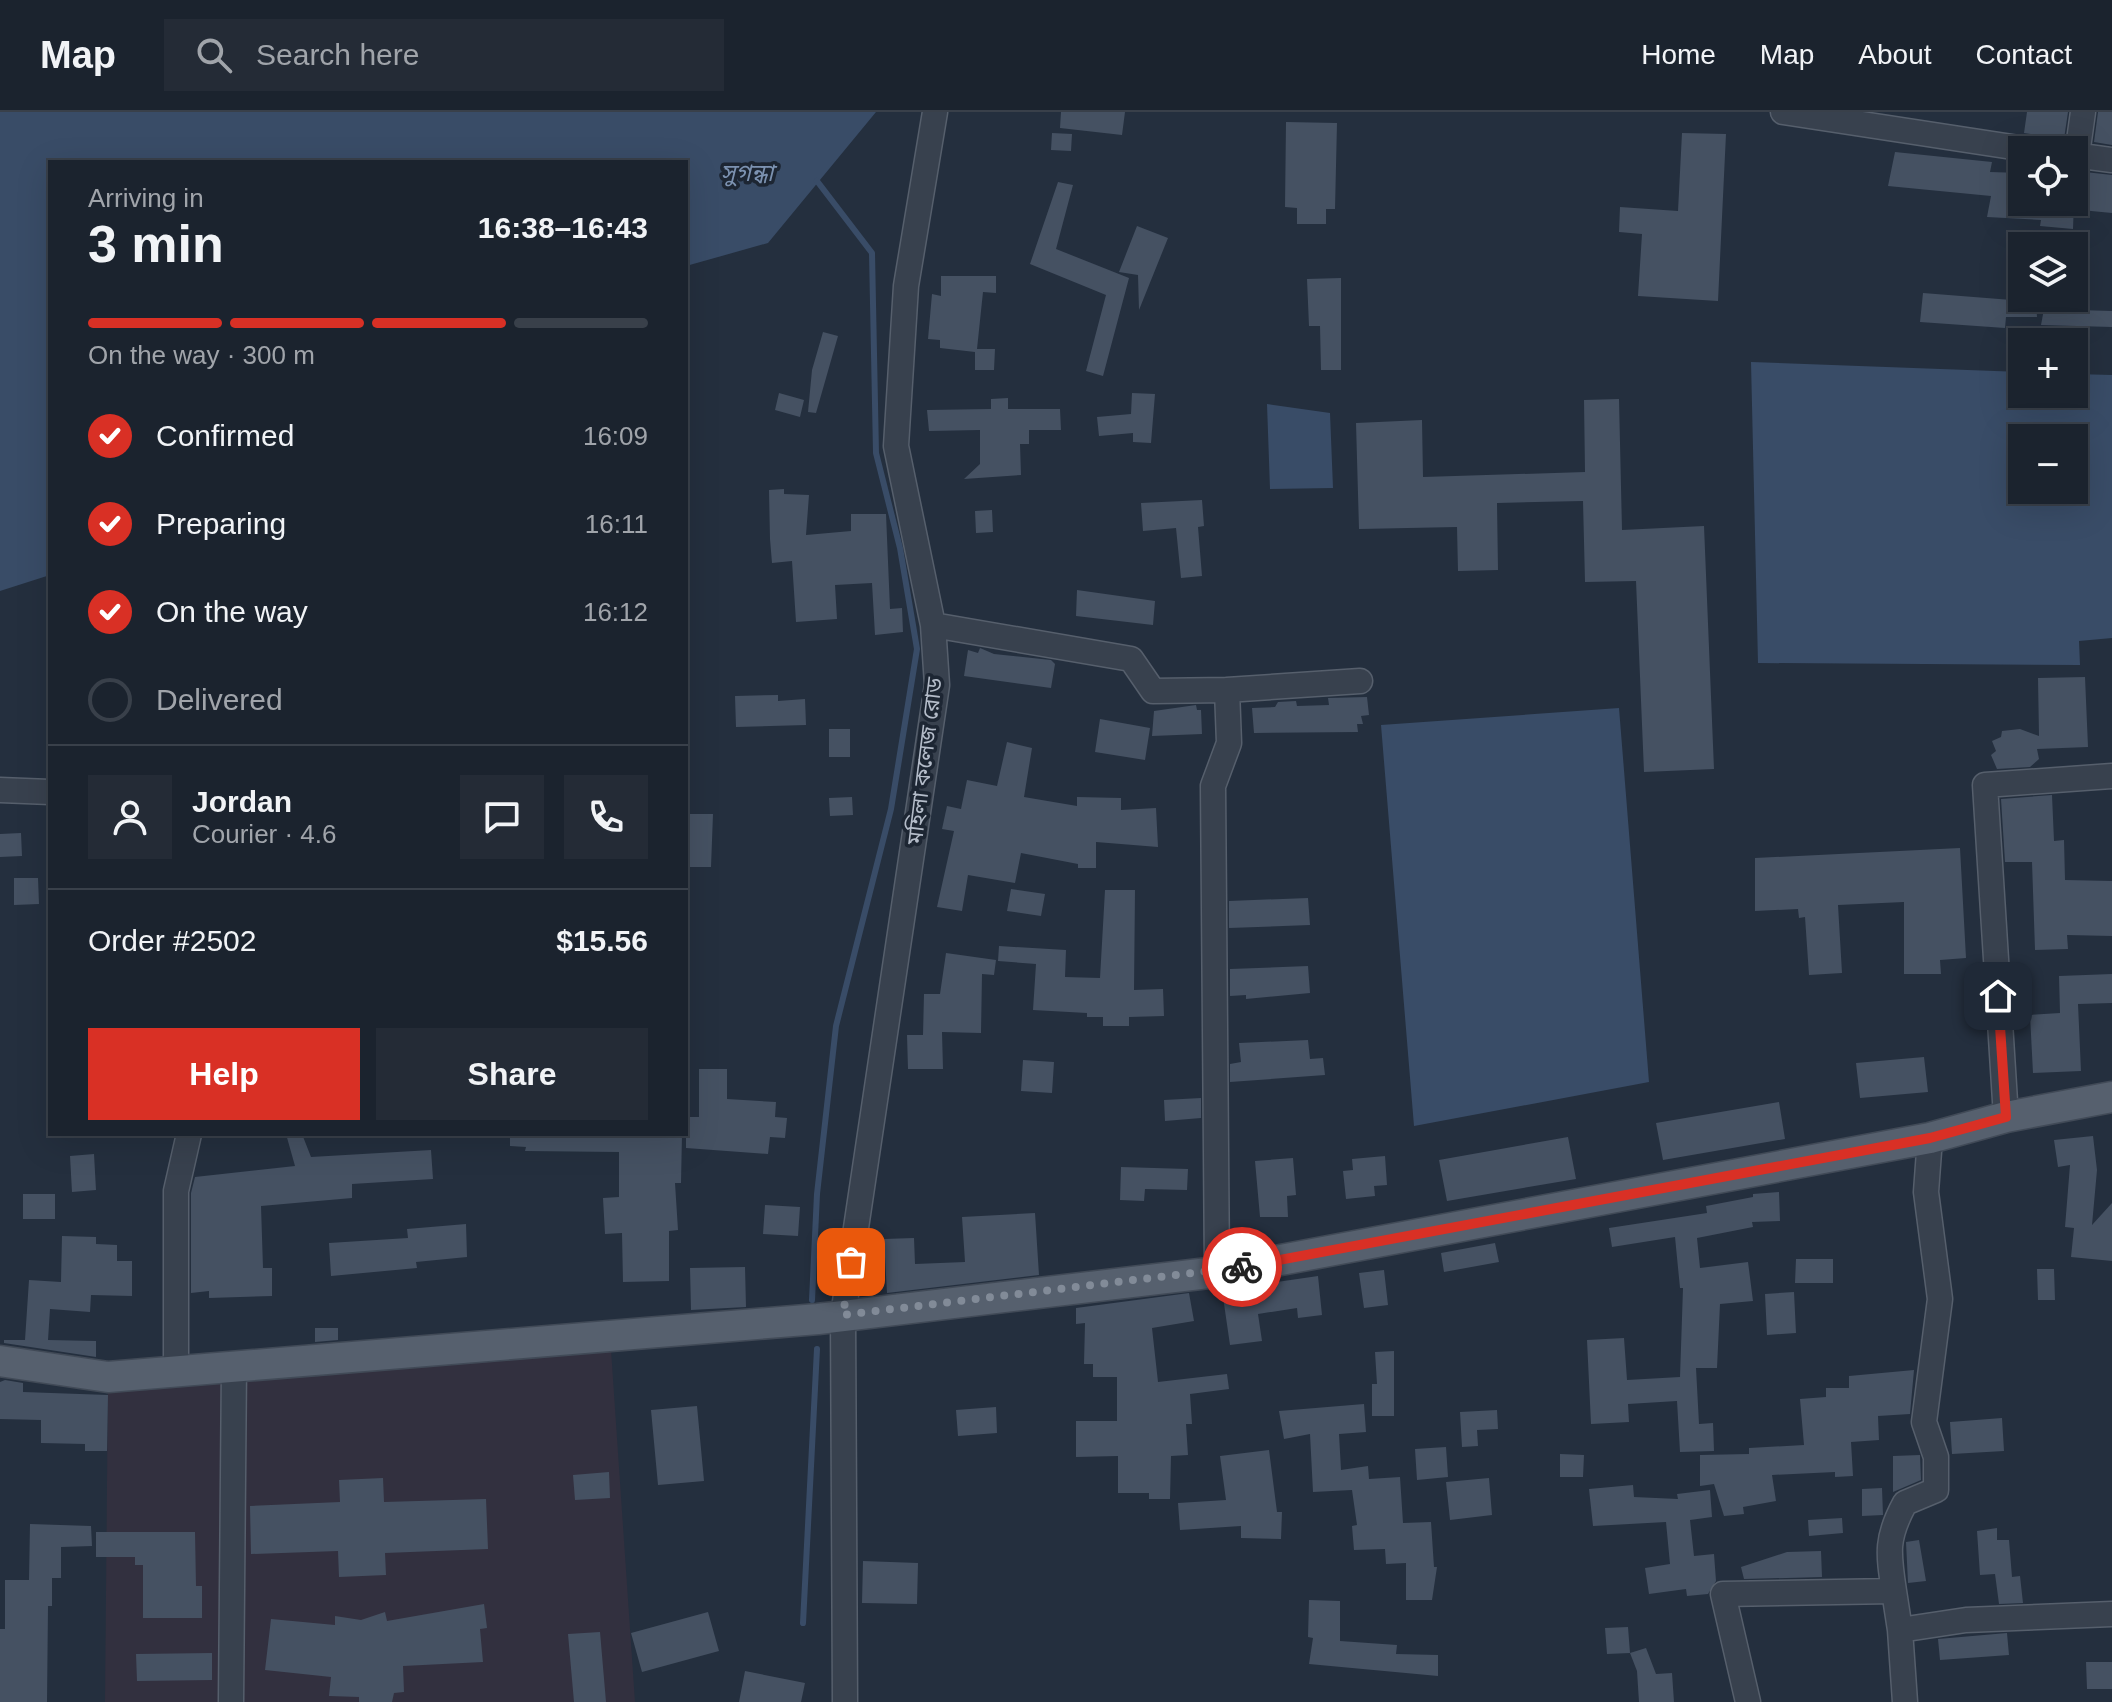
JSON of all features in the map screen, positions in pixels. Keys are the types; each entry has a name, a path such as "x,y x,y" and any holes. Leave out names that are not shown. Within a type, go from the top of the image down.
{"main road":[{"path":"0,1361 108,1377 843,1315 1217,1272 1930,1138 2006,1117 2112,1097"}],"street":[{"name":"মহিলা কলেজ রোড","path":"845,1702 843,1315 937,685 933,625 896,446 906,286 935,112"},
{"path":"1783,112 2008,146"},
{"path":"2079,136 2083,112"},
{"path":"2088,157 2112,160"},
{"path":"933,625 1131,659 1153,691 1227,690 1360,681"},
{"path":"1217,1272 1213,786 1229,743 1227,690"},
{"path":"2006,1117 1985,785 2112,776"},
{"path":"0,790 48,792"},
{"path":"176,1371 176,1191 189,1136"},
{"path":"1905,1702 1900,1630 1888,1550 1890,1531 1905,1503 1936,1490 1936,1457 1924,1422 1940,1299 1926,1192 1930,1138"},
{"path":"231,1702 234,1365"},
{"path":"1748,1702 1723,1594 1894,1591"},
{"path":"1900,1630 1966,1620 2112,1614"}],"shaded area":[{"path":"610,1335 635,1702 105,1702 108,1377"}],"water":[{"name":"সুগন্ধা","path":"0,112 876,112 768,243 688,265 688,160 48,160 48,576 0,591"},
{"path":"1751,362 2008,371 2008,408 2088,408 2088,374 2112,375 2112,638 2079,641 2080,665 1758,663"},
{"path":"1267,404 1330,413 1333,488 1270,489"},
{"path":"1619,708 1649,1082 1414,1126 1381,725"}],"building":[{"path":"1061,112 1125,112 1122,135 1060,128"},
{"path":"2027,112 2068,112 2064,136 2024,133"},
{"path":"2098,112 2112,112 2112,145 2094,142"},
{"path":"1286,122 1337,123 1335,209 1326,209 1326,224 1297,224 1297,208 1285,207"},
{"path":"1052,133 1072,134 1071,151 1051,150"},
{"path":"1682,133 1726,134 1718,301 1638,296 1642,234 1619,232 1620,207 1678,211"},
{"path":"1895,152 1992,162 1990,172 2008,173 2008,216 2073,216 2073,229 2040,226 2041,220 1987,217 1991,196 1888,186"},
{"path":"2088,172 2112,175 2112,213 2088,211"},
{"path":"1058,182 1073,185 1056,249 1129,278 1103,376 1086,371 1106,295 1030,264"},
{"path":"1137,226 1168,238 1139,310 1138,275 1119,272"},
{"path":"941,276 996,276 996,293 983,292 977,349 995,349 994,370 975,370 975,352 940,348 940,340 928,339 932,294 941,296"},
{"path":"1341,278 1341,370 1321,370 1320,326 1309,326 1307,279"},
{"path":"1923,293 2008,300 2008,312 2037,312 2037,317 2006,317 2005,328 1920,322"},
{"path":"2112,311 2112,327 2041,325 2043,312"},
{"path":"823,332 838,336 816,413 808,412 812,370"},
{"path":"779,393 804,400 800,417 775,410"},
{"path":"1132,393 1155,394 1151,443 1133,442 1133,433 1099,436 1097,417 1131,414"},
{"path":"1008,398 1008,409 1060,409 1061,430 1029,430 1029,444 1020,444 1021,475 964,479 980,464 980,430 929,431 927,410 991,409 991,399"},
{"path":"1619,399 1622,530 1704,526 1714,769 1644,772 1636,581 1585,582 1583,501 1497,503 1498,570 1458,571 1457,527 1359,529 1356,423 1422,420 1423,477 1585,472 1584,400"},
{"path":"784,489 784,494 809,495 806,535 851,531 851,514 886,514 890,609 902,608 903,632 875,635 872,583 835,585 837,619 796,622 792,561 772,563 769,490"},
{"path":"1202,500 1204,526 1198,527 1202,576 1181,578 1176,528 1143,531 1141,503"},
{"path":"992,510 993,532 976,533 975,511"},
{"path":"1077,590 1155,601 1153,625 1076,616"},
{"path":"980,648 994,654 1051,660 1055,664 1051,688 964,676 968,650 978,653"},
{"path":"2085,677 2088,747 2037,749 2039,759 2030,767 1997,769 1991,755 1996,751 1992,741 2001,737 2002,731 2020,729 2039,736 2038,678"},
{"path":"778,695 778,701 805,699 806,725 736,727 735,696"},
{"path":"1367,697 1369,715 1361,716 1363,724 1357,724 1358,732 1254,733 1252,708 1275,707 1278,702 1296,701 1297,706 1329,705 1328,698"},
{"path":"1196,705 1197,710 1201,710 1202,734 1152,736 1154,711"},
{"path":"1100,719 1150,728 1145,760 1095,752"},
{"path":"829,729 850,729 850,757 829,757"},
{"path":"1007,742 1032,748 1024,797 1077,806 1077,797 1121,798 1121,810 1156,808 1158,847 1096,842 1096,868 1078,868 1078,864 1021,853 1015,883 968,875 962,911 937,907 954,831 942,829 947,806 961,809 967,780 997,786"},
{"path":"2052,795 2054,841 2064,840 2065,880 2112,881 2112,936 2067,935 2068,949 2035,950 2032,862 2005,862 2001,799"},
{"path":"852,797 853,815 830,816 829,798"},
{"path":"688,814 713,814 711,867 688,867"},
{"path":"21,833 22,856 0,857 0,834"},
{"path":"1960,848 1966,958 1940,960 1941,974 1904,974 1904,902 1838,905 1842,973 1809,975 1805,917 1799,918 1798,909 1755,911 1755,858"},
{"path":"14,878 38,878 39,904 14,905"},
{"path":"1011,889 1045,894 1041,916 1007,911"},
{"path":"1105,890 1135,890 1134,990 1163,989 1164,1016 1129,1017 1129,1026 1103,1026 1103,1017 1087,1017 1087,1013 1033,1010 1036,964 998,961 999,946 1066,950 1065,977 1100,978"},
{"path":"1308,898 1310,925 1229,928 1229,901"},
{"path":"946,953 996,960 994,975 982,974 981,1033 942,1032 943,1069 908,1069 907,1035 923,1035 924,994 940,994"},
{"path":"1308,966 1310,993 1246,999 1246,995 1230,996 1230,969"},
{"path":"2112,974 2112,1003 2078,1004 2081,1071 2033,1073 2030,1015 2060,1013 2059,976"},
{"path":"1308,1040 1310,1059 1323,1058 1325,1075 1230,1082 1230,1064 1241,1062 1239,1043"},
{"path":"1924,1057 1928,1092 1860,1098 1856,1063"},
{"path":"1023,1060 1054,1062 1052,1093 1021,1091"},
{"path":"699,1069 727,1069 727,1099 776,1102 775,1117 787,1118 785,1138 770,1137 768,1154 686,1148 688,1117 699,1117"},
{"path":"1201,1098 1201,1118 1165,1121 1164,1100"},
{"path":"1779,1102 1785,1139 1663,1160 1656,1123"},
{"path":"287,1136 303,1136 311,1157 431,1150 433,1179 352,1184 352,1198 261,1206 263,1268 272,1268 272,1296 209,1298 209,1291 191,1293 191,1193 195,1177 295,1166"},
{"path":"510,1136 682,1136 681,1183 675,1183 678,1230 669,1231 669,1281 623,1282 622,1233 605,1234 603,1198 619,1197 619,1152 525,1151 526,1147 510,1146"},
{"path":"2093,1136 2097,1170 2092,1225 2112,1203 2112,1261 2071,1257 2074,1228 2065,1227 2070,1165 2058,1167 2054,1140"},
{"path":"1568,1137 1576,1179 1447,1201 1439,1160"},
{"path":"94,1154 96,1190 72,1192 70,1156"},
{"path":"1385,1156 1387,1185 1374,1186 1375,1196 1346,1199 1343,1171 1353,1170 1352,1159"},
{"path":"1293,1158 1296,1195 1287,1196 1288,1217 1260,1217 1255,1161"},
{"path":"1121,1167 1188,1169 1187,1190 1145,1189 1144,1201 1120,1200"},
{"path":"1779,1192 1780,1221 1752,1222 1753,1227 1697,1238 1700,1268 1748,1262 1753,1301 1720,1304 1717,1368 1696,1368 1699,1424 1713,1423 1714,1451 1680,1452 1677,1401 1628,1404 1629,1422 1591,1424 1587,1340 1624,1338 1627,1380 1680,1377 1683,1288 1680,1288 1675,1237 1612,1247 1609,1228 1707,1213 1706,1206 1753,1197 1753,1194"},
{"path":"23,1194 55,1194 55,1219 23,1219"},
{"path":"765,1205 800,1207 798,1236 763,1234"},
{"path":"1035,1213 1039,1275 887,1293 884,1239 914,1238 915,1264 965,1262 962,1217"},
{"path":"466,1224 467,1257 416,1262 417,1268 331,1276 329,1243 408,1238 407,1229"},
{"path":"62,1236 96,1237 96,1244 117,1245 117,1261 132,1261 132,1296 91,1295 90,1312 50,1309 48,1340 96,1341 96,1357 4,1343 4,1340 25,1340 29,1280 61,1282"},
{"path":"1495,1243 1499,1262 1444,1272 1441,1253"},
{"path":"1796,1259 1833,1259 1833,1283 1795,1283"},
{"path":"745,1267 746,1307 691,1310 690,1268"},
{"path":"2037,1269 2054,1269 2055,1300 2038,1300"},
{"path":"1384,1270 1388,1305 1364,1308 1359,1273"},
{"path":"1318,1276 1322,1315 1298,1318 1297,1308 1258,1314 1262,1341 1230,1345 1222,1290"},
{"path":"1794,1292 1796,1333 1767,1335 1765,1294"},
{"path":"1189,1293 1194,1321 1152,1328 1158,1382 1227,1374 1229,1389 1190,1394 1192,1424 1186,1424 1188,1455 1171,1456 1170,1499 1149,1499 1149,1493 1118,1493 1118,1456 1076,1457 1076,1421 1117,1421 1117,1377 1093,1377 1093,1364 1084,1364 1085,1323 1076,1324 1076,1308"},
{"path":"315,1328 338,1328 338,1340 315,1342"},
{"path":"1394,1351 1394,1416 1372,1416 1372,1384 1377,1384 1375,1352"},
{"path":"1914,1370 1910,1414 1878,1416 1879,1440 1851,1442 1853,1476 1835,1477 1835,1472 1772,1475 1776,1501 1743,1507 1744,1514 1724,1516 1714,1484 1700,1486 1700,1455 1749,1454 1749,1448 1804,1445 1800,1399 1826,1397 1826,1388 1849,1388 1849,1376"},
{"path":"0,1382 23,1383 23,1392 108,1395 107,1451 85,1451 85,1444 41,1443 41,1420 0,1419"},
{"path":"1364,1404 1366,1432 1339,1434 1341,1470 1368,1466 1369,1479 1400,1477 1403,1523 1431,1522 1434,1567 1437,1567 1432,1600 1406,1600 1406,1563 1386,1564 1385,1549 1354,1550 1352,1526 1357,1525 1352,1490 1313,1492 1310,1434 1284,1439 1279,1411"},
{"path":"697,1406 704,1481 658,1485 651,1410"},
{"path":"996,1407 997,1433 958,1436 956,1410"},
{"path":"1497,1410 1498,1429 1477,1430 1478,1446 1462,1447 1460,1412"},
{"path":"2002,1418 2004,1451 1952,1454 1950,1422"},
{"path":"1446,1447 1448,1477 1417,1480 1415,1449"},
{"path":"1269,1450 1277,1512 1282,1512 1281,1539 1241,1538 1241,1526 1180,1530 1178,1503 1226,1500 1220,1456"},
{"path":"1560,1454 1584,1455 1583,1477 1560,1477"},
{"path":"1920,1455 1921,1480 1893,1492 1893,1456"},
{"path":"609,1472 610,1498 575,1500 573,1475"},
{"path":"383,1478 384,1502 486,1499 488,1549 385,1553 386,1575 339,1577 338,1551 251,1554 250,1506 340,1502 339,1480"},
{"path":"1489,1478 1492,1515 1450,1520 1446,1482"},
{"path":"1633,1485 1634,1497 1678,1499 1677,1494 1710,1490 1712,1517 1690,1520 1694,1556 1714,1554 1716,1581 1708,1594 1687,1596 1686,1589 1649,1594 1645,1568 1670,1564 1666,1522 1593,1526 1589,1489"},
{"path":"1882,1488 1883,1515 1862,1516 1862,1489"},
{"path":"1842,1518 1843,1533 1809,1536 1808,1520"},
{"path":"30,1524 91,1526 92,1546 61,1547 61,1578 52,1578 52,1606 48,1606 47,1702 0,1702 0,1629 5,1629 5,1580 29,1580"},
{"path":"1997,1528 1997,1540 2009,1540 2012,1577 2020,1576 2023,1603 1999,1604 1995,1574 1980,1575 1977,1531"},
{"path":"96,1532 195,1532 196,1586 202,1586 202,1618 143,1618 143,1565 135,1565 135,1557 96,1557"},
{"path":"1919,1540 1926,1581 1908,1583 1906,1542"},
{"path":"1821,1551 1822,1577 1744,1579 1741,1567 1787,1552"},
{"path":"863,1561 918,1563 917,1604 862,1603"},
{"path":"1309,1600 1340,1601 1340,1641 1397,1645 1396,1654 1438,1655 1438,1676 1309,1664 1313,1638 1308,1637"},
{"path":"484,1604 487,1628 480,1629 483,1662 403,1666 404,1692 394,1693 392,1702 359,1702 359,1697 329,1696 331,1677 265,1670 271,1619 335,1625 335,1616 361,1620 385,1612 387,1621"},
{"path":"708,1612 719,1651 642,1672 631,1633"},
{"path":"1628,1627 1630,1653 1607,1654 1605,1628"},
{"path":"600,1632 606,1702 574,1702 568,1634"},
{"path":"2007,1633 2009,1655 1940,1660 1938,1639"},
{"path":"1646,1648 1656,1674 1672,1673 1674,1702 1639,1702 1637,1671 1630,1653"},
{"path":"212,1653 212,1680 137,1681 136,1654"},
{"path":"2086,1662 2112,1662 2112,1689 2087,1689"},
{"path":"745,1671 805,1683 801,1702 739,1702"}],"waterway":[{"path":"812,1300 817,1194 836,1026 891,809 917,649 900,548 876,453 872,253 817,181"},
{"path":"803,1623 817,1349"}],"way so far":[{"path":"851,1262 843,1315 1242,1267"}],"route":[{"path":"1242,1267 1930,1138 2006,1117 1998,996"}]}
